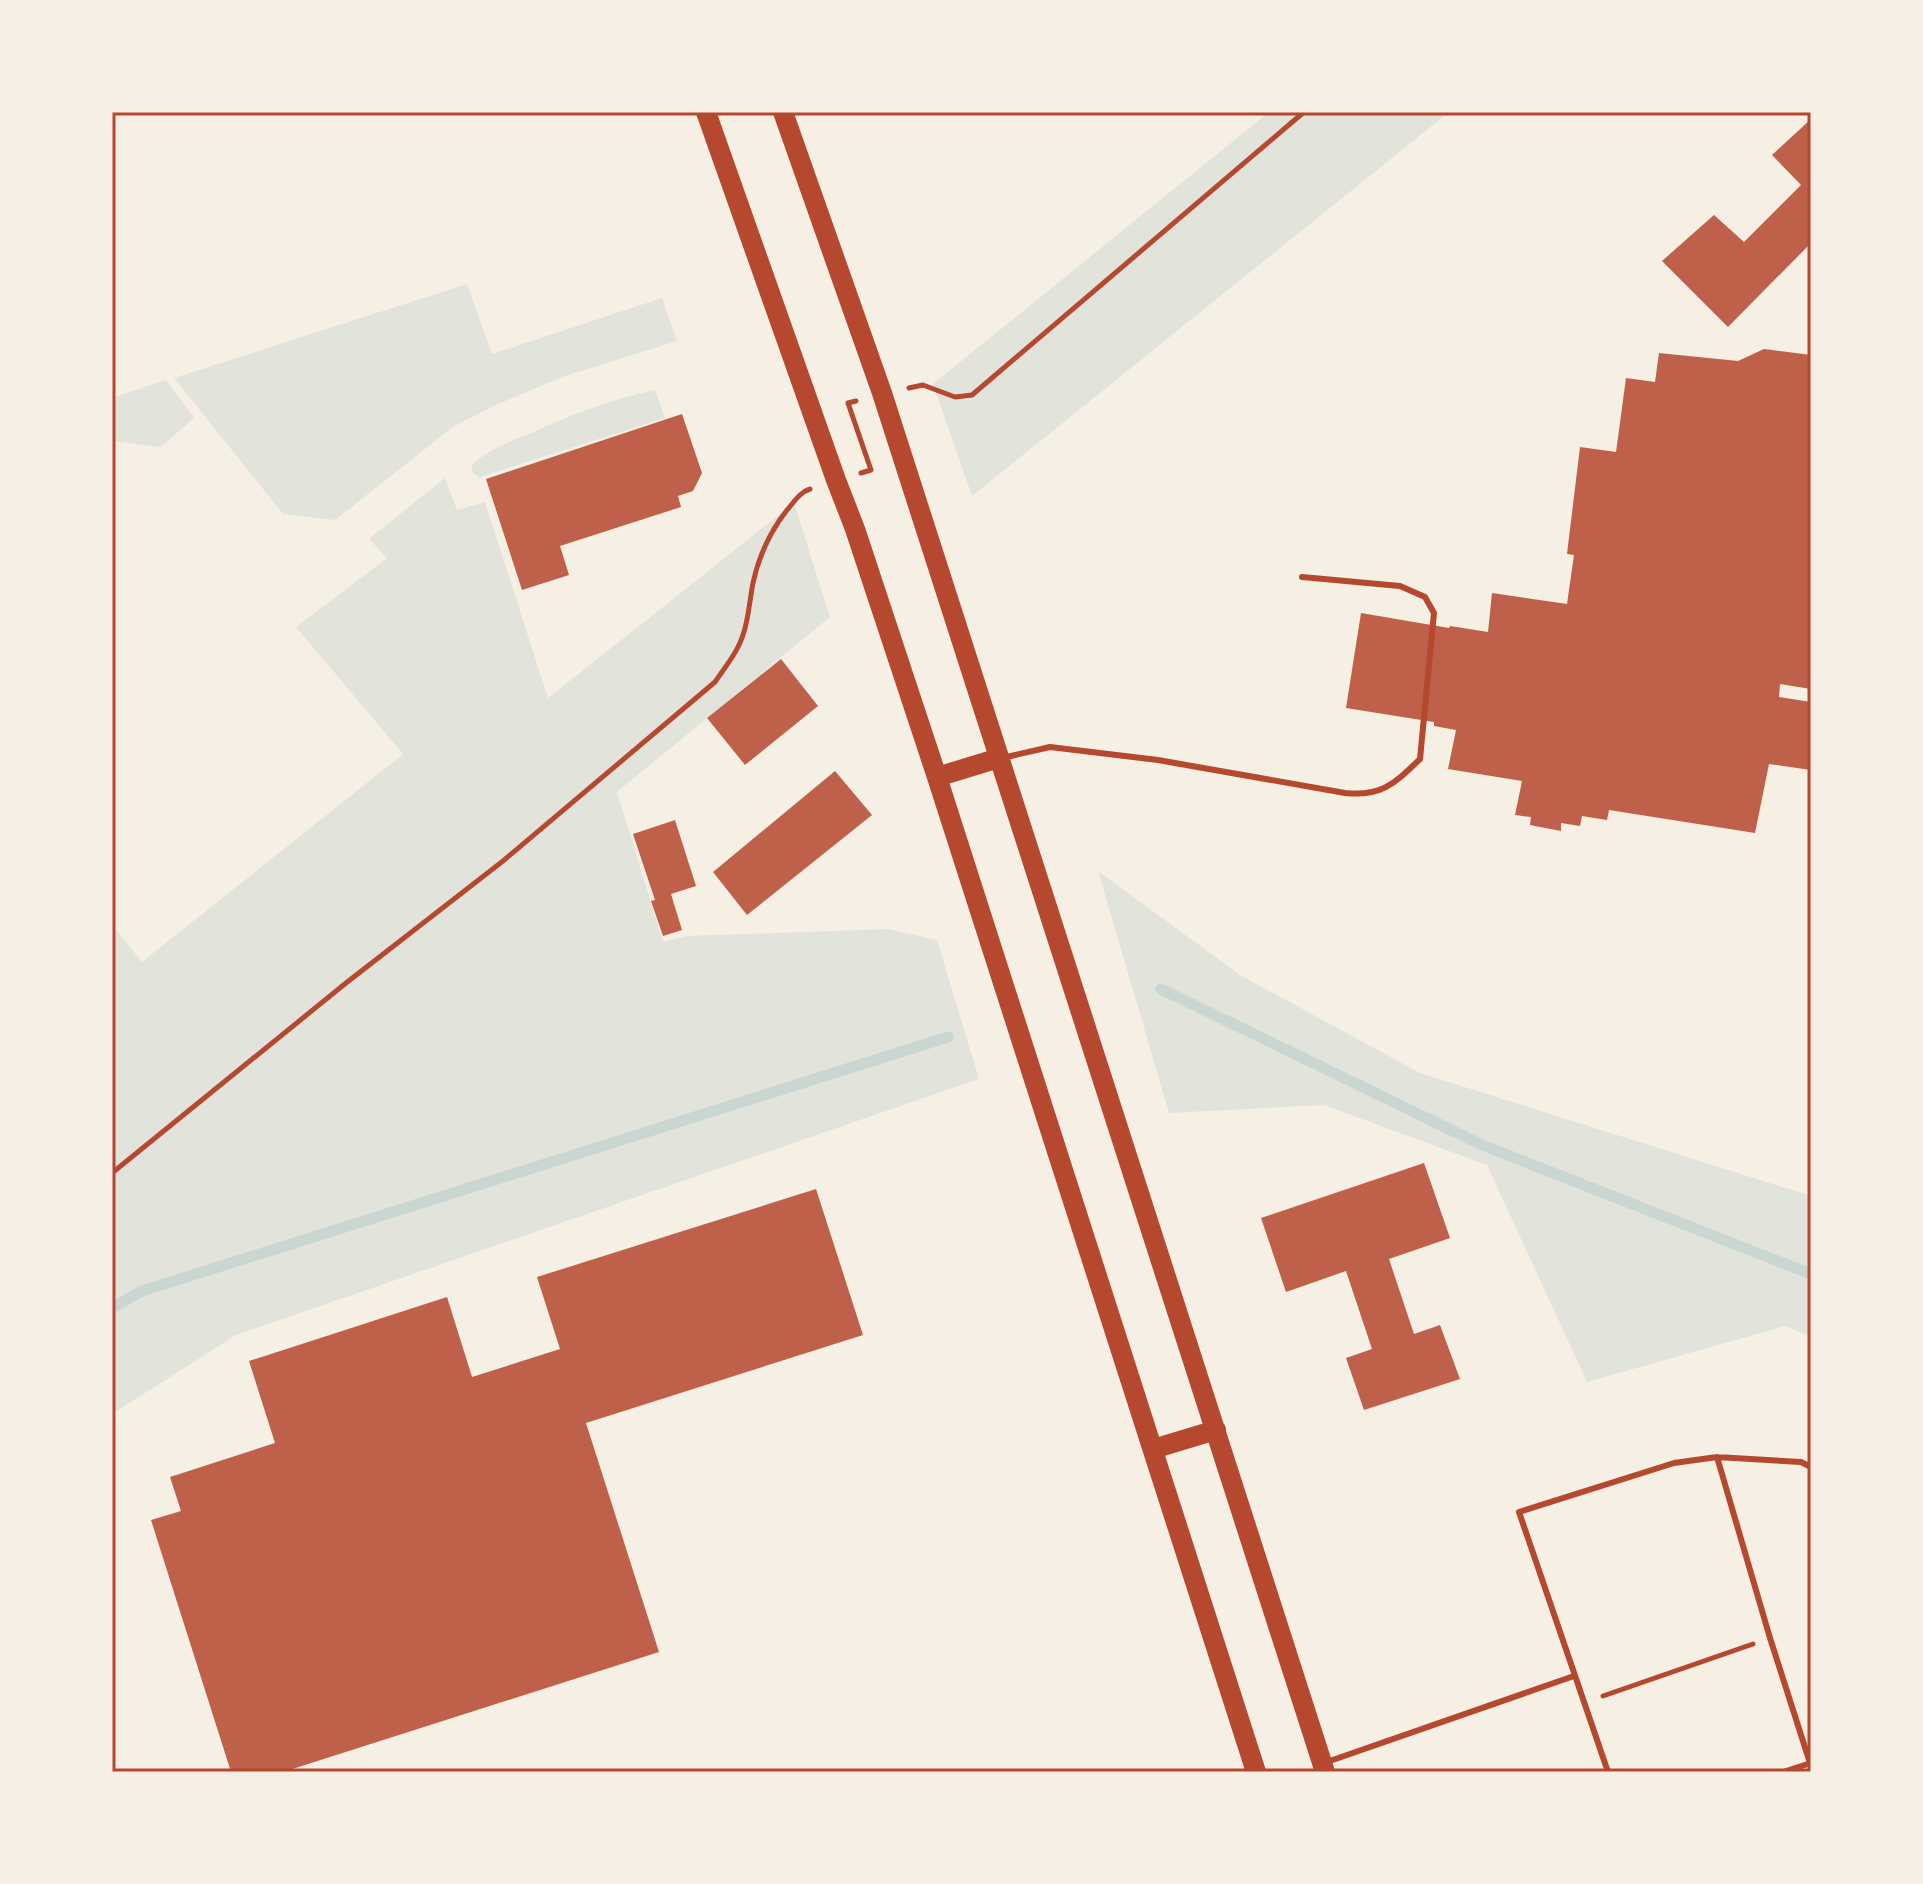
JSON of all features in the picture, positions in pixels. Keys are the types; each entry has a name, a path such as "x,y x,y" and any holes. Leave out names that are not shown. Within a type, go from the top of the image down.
{"main road":[{"path":"706,112 855,529 1256,1772"},
{"path":"783,112 882,393 1323,1768"},
{"path":"937,777 999,758"},
{"path":"1153,1449 1216,1430"}],"lane":[{"path":"999,758 1050,747 1158,760 1360,795 1384,790 1420,759 1434,613 1425,597 1400,586 1302,577"},
{"path":"1717,1457 1810,1763 1783,1772"},
{"path":"1608,1772 1519,1512 1674,1463 1717,1457 1801,1462 1811,1467"},
{"path":"1323,1768 1574,1676"}],"path":[{"path":"997,374 1304,112"},
{"path":"112,1173 346,983 503,861 715,682"},
{"path":"1583,1702 1770,1638"}],"shaded area":[{"path":"1269,112 1449,112 972,496 933,384"},
{"path":"467,284 492,354 662,298 677,341 562,377 453,427 335,520 283,514 174,378"},
{"path":"166,380 194,418 161,447 112,441 112,398"},
{"path":"655,390 665,418 477,478 479,475 474,475 471,466 507,443 592,408"},
{"path":"445,478 457,510 485,502 548,698 794,503 830,617 617,792 663,942 687,936 888,929 937,940 979,1079 236,1335 112,1414 112,925 142,962 403,754 296,627 387,558 369,539"},
{"path":"1098,871 1240,975 1420,1073 1811,1196 1811,1337 1785,1326 1587,1382 1487,1165 1324,1105 1169,1113"}],"building":[{"path":"1811,119 1811,243 1728,327 1662,261 1714,215 1744,242 1801,185 1772,155"},
{"path":"1764,349 1811,355 1811,689 1780,684 1779,697 1811,702 1811,770 1769,764 1755,833 1609,810 1607,820 1582,816 1580,826 1561,823 1561,831 1530,825 1531,817 1515,815 1522,781 1448,769 1456,730 1434,726 1434,722 1346,708 1361,613 1488,632 1492,593 1567,604 1574,555 1567,554 1580,447 1616,452 1626,378 1655,382 1659,353 1738,361"},
{"path":"682,414 702,473 693,491 678,496 681,507 560,546 569,575 522,590 486,479"},
{"path":"781,659 818,706 745,765 707,718"},
{"path":"835,771 872,815 747,915 713,872"},
{"path":"675,820 696,886 671,894 682,930 663,936 651,901 655,900 633,834"},
{"path":"1424,1163 1450,1238 1389,1259 1414,1334 1440,1325 1460,1379 1364,1410 1346,1358 1372,1349 1346,1271 1286,1292 1261,1218"},
{"path":"816,1189 863,1335 586,1423 659,1652 283,1772 231,1772 151,1520 181,1511 170,1477 275,1443 249,1361 447,1297 472,1377 560,1349 537,1277"}],"waterway":[{"path":"1161,989 1482,1145 1811,1274"},
{"path":"112,1308 142,1291 948,1037"}]}
